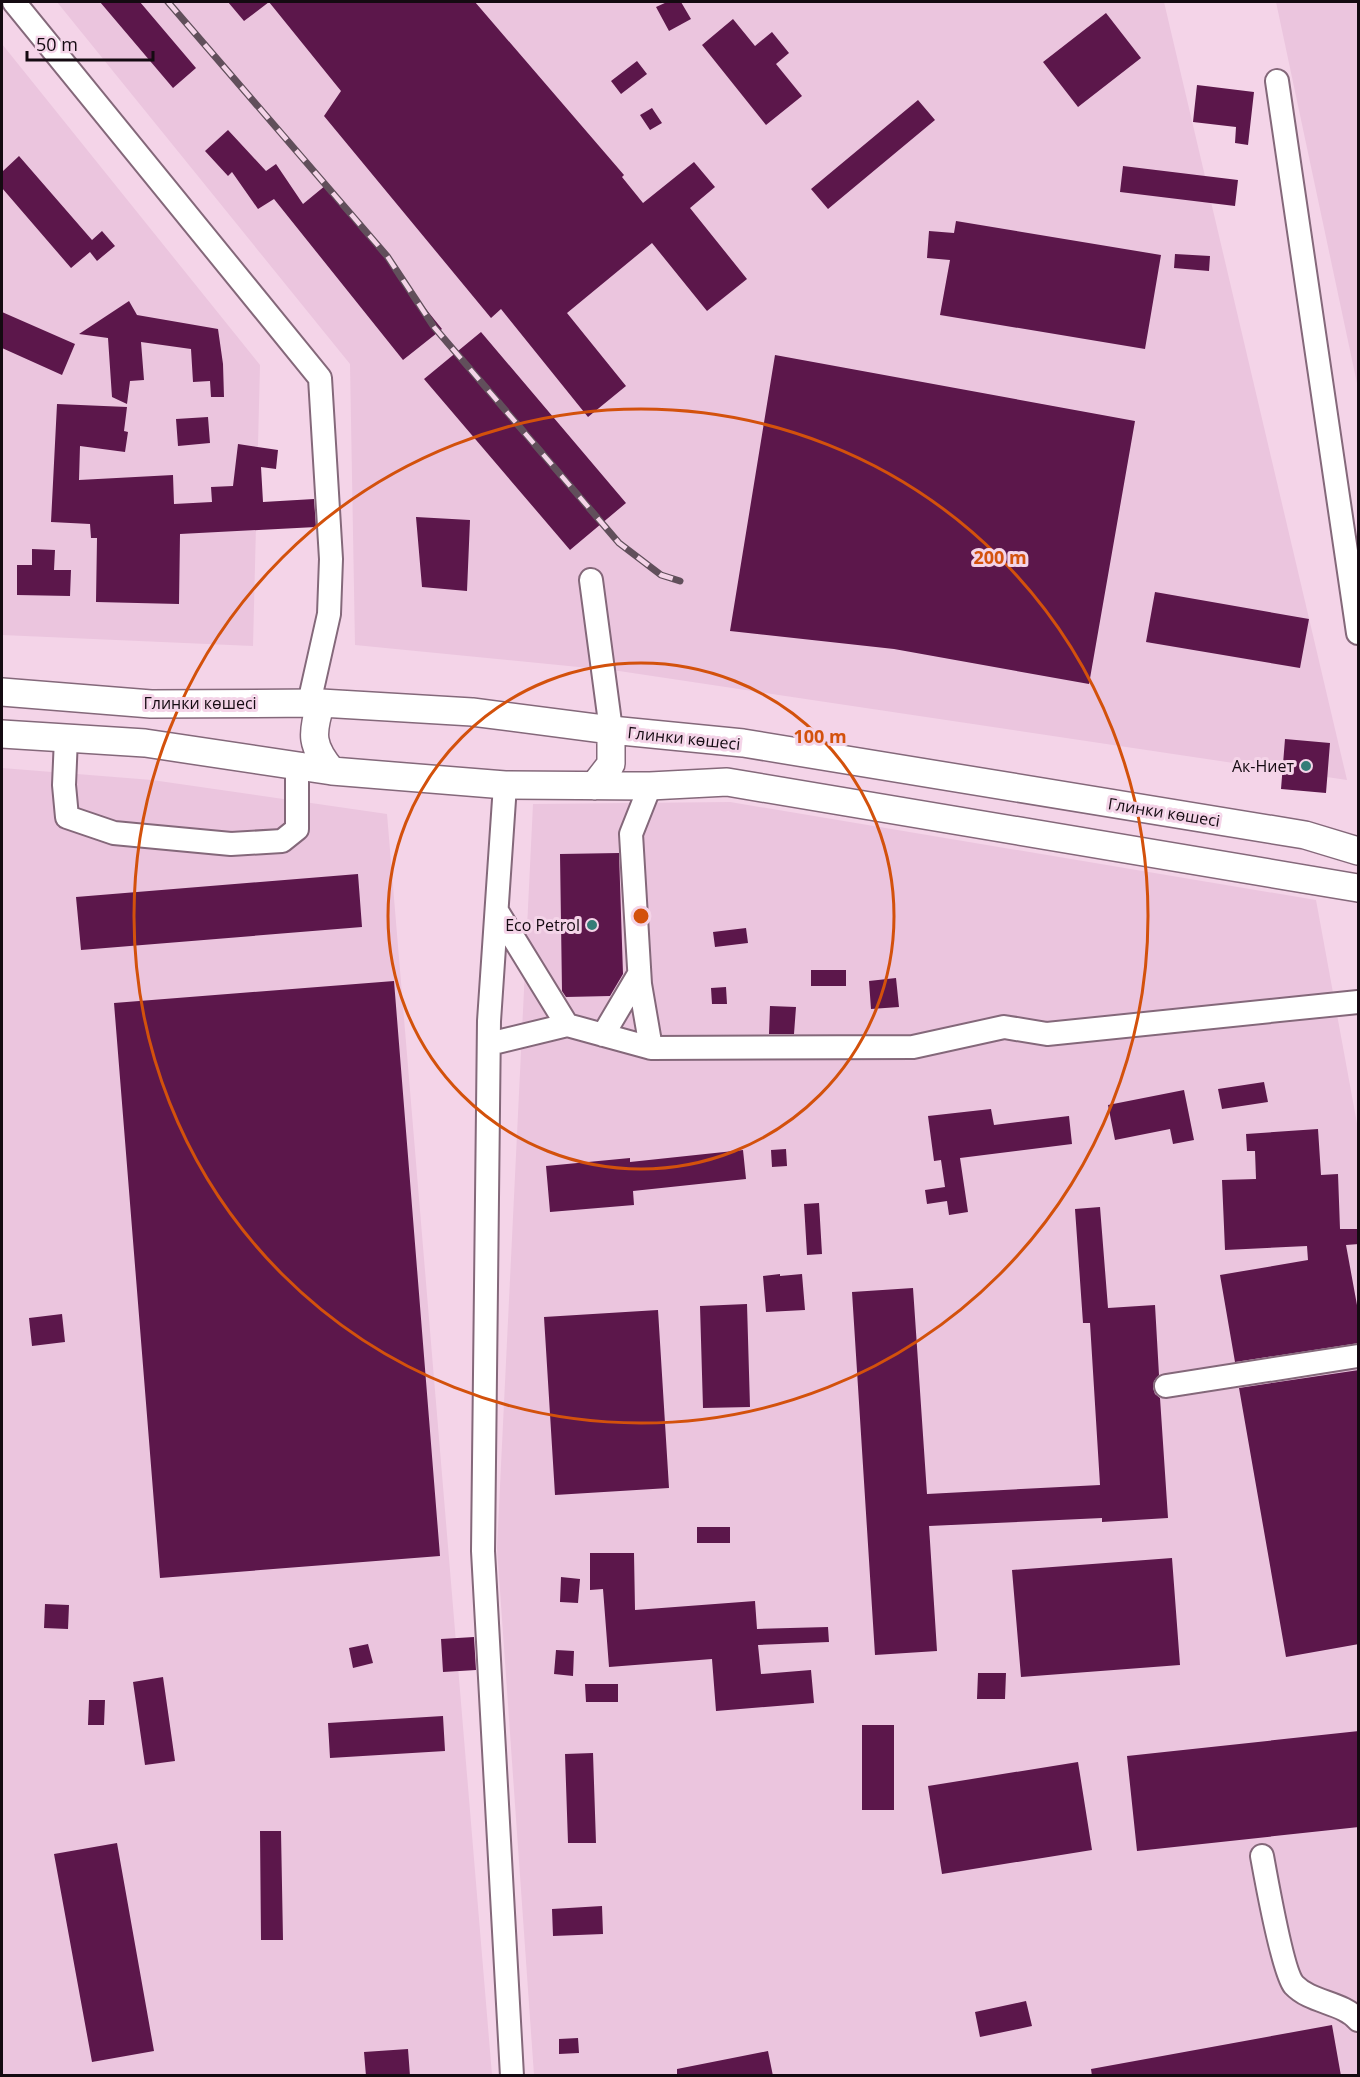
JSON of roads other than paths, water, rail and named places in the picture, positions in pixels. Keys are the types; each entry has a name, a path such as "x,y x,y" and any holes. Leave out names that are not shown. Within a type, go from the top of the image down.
{"main road":[{"name":"Глинки көшесі","path":"2,692 151,704 315,703 472,712 610,730 743,743 1305,835 1359,851"},
{"path":"315,703 314,739 320,756 333,771"},
{"path":"594,786 612,764 610,730"},
{"path":"2,734 145,743 333,771 506,784 650,786 727,782 1359,888"}],"street":[{"path":"14,2 320,378 331,570 329,614 315,703"},
{"path":"1277,81 1359,633"},
{"path":"591,580 610,730"},
{"path":"66,738 64,785 67,817 114,833 231,844 282,842 297,829 297,766"},
{"path":"506,784 489,1044 483,1551 512,2076"},
{"path":"650,786 631,834 639,974 651,1048"},
{"path":"497,911 567,1025"},
{"path":"603,1035 639,974"},
{"path":"489,1044 567,1025 651,1048 913,1047 1004,1027 1047,1034 1359,1002"},
{"path":"1166,1386 1359,1356"},
{"path":"1262,1856 1286,1966 1293,1984 1309,1996 1345,2011 1359,2020"}],"railway":[{"path":"168,2 387,256 434,327 619,543 661,575 680,581"}],"place":[{"name":"Ак-Ниет","path":"1306,766"},
{"name":"Eco Petrol","path":"592,925"}]}
